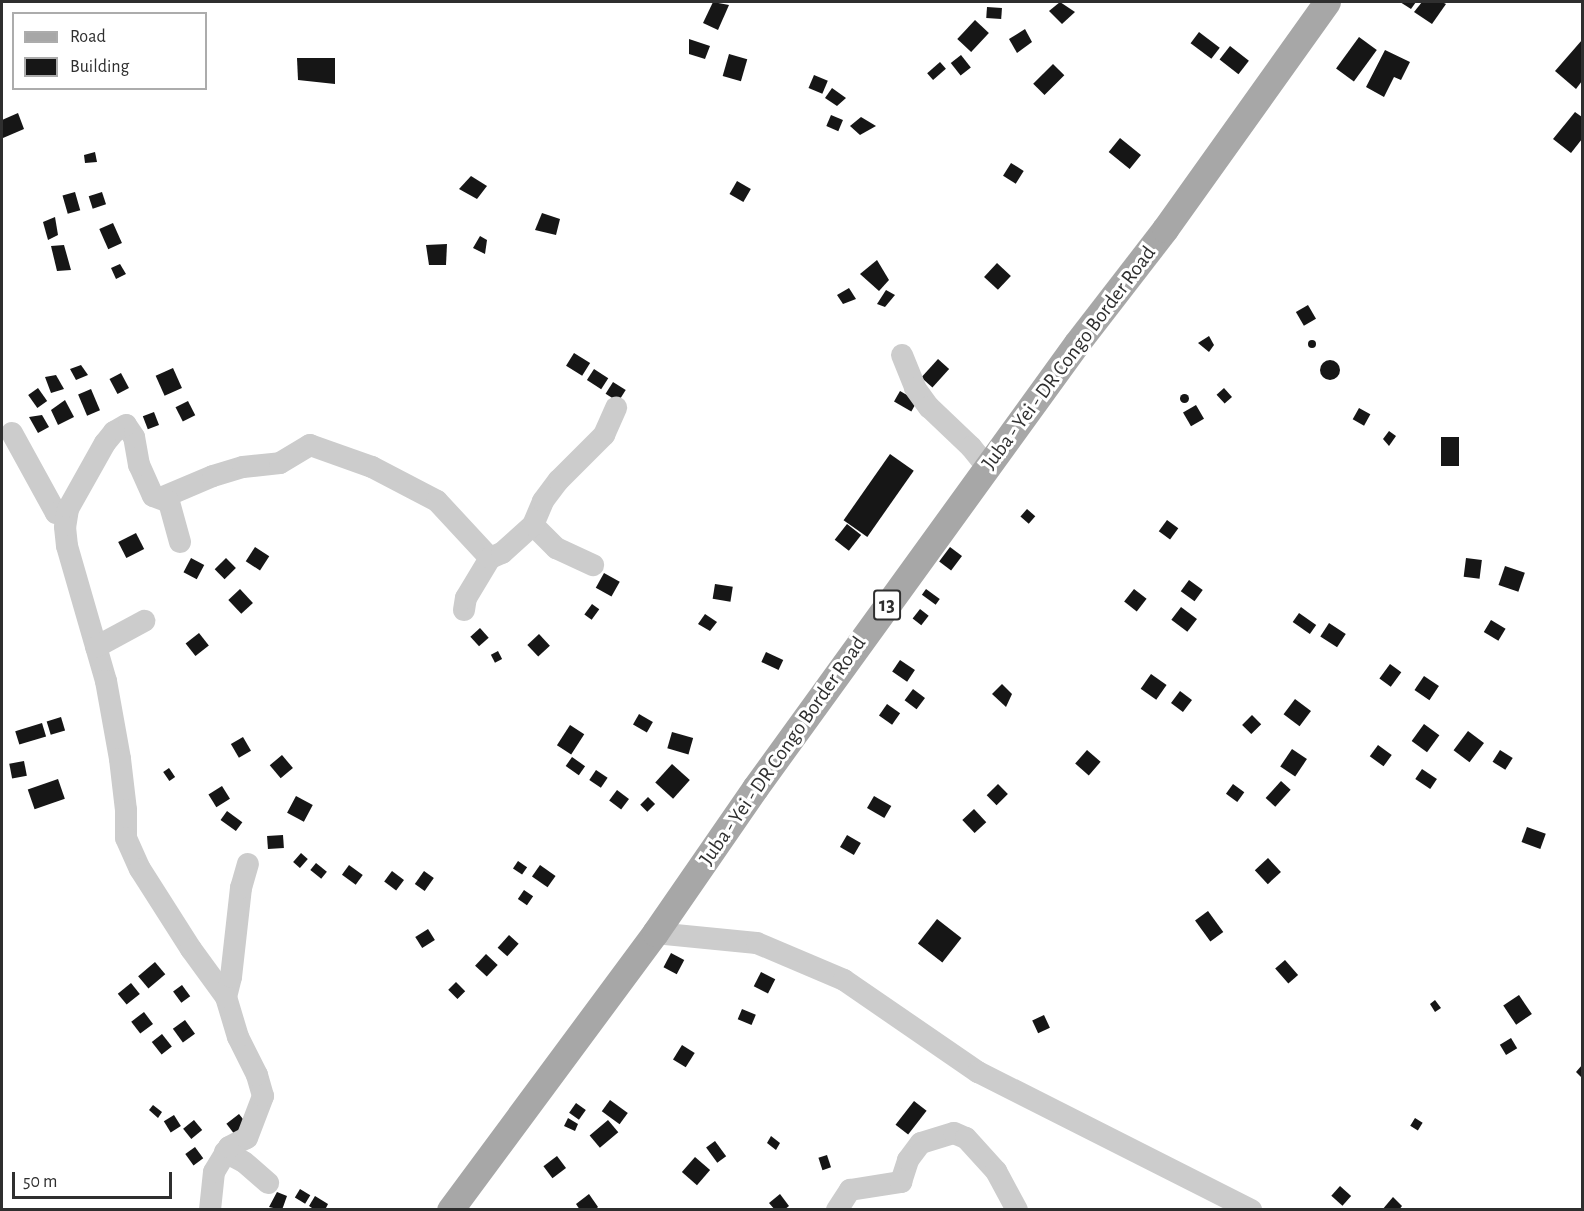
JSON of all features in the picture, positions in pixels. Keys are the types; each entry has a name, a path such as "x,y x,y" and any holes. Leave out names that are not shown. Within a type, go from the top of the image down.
{"main road":[{"name":"Juba - Yei - DR Congo Border Road","path":"450,1209 655,933 755,788 987,467 1077,343 1165,229 1328,2"}],"street":[{"path":"903,355 915,388 929,407 971,447 987,467"},
{"path":"464,610 465,598 490,558 502,553 533,525 543,501 564,474 604,435 616,408"},
{"path":"180,542 169,502 153,496 139,465 134,437 126,425 114,432 105,442 67,513 65,527 67,546 106,681 120,759 126,838 140,869 191,949 226,997 234,1028 257,1075 263,1096 247,1138 229,1147 214,1172 210,1209"},
{"path":"12,433 56,513 67,513"},
{"path":"161,498 243,466 280,463 310,445 372,467 437,501 490,558"},
{"path":"533,525 555,548 593,565"},
{"path":"96,647 144,621"},
{"path":"226,997 242,888 248,864"},
{"path":"655,933 757,943 844,980 978,1072 1251,1209"},
{"path":"837,1209 850,1190 901,1182 908,1160 921,1143 954,1133 966,1138 996,1171 1017,1209"},
{"path":"225,1152 243,1161 268,1183"}],"building":[{"path":"713,2 729,5 718,30 703,23"},
{"path":"1060,2 1075,12 1062,24 1049,11"},
{"path":"1400,2 1416,2 1411,9"},
{"path":"1422,2 1446,4 1432,24 1414,12"},
{"path":"987,7 1002,8 1001,19 986,18"},
{"path":"975,20 989,33 971,52 957,39"},
{"path":"1025,29 1032,42 1017,53 1009,39"},
{"path":"1199,32 1220,48 1211,59 1191,43"},
{"path":"1359,37 1377,50 1354,81 1336,69"},
{"path":"689,39 710,46 705,59 689,54"},
{"path":"1582,40 1582,81 1576,89 1555,71"},
{"path":"1230,46 1249,61 1238,74 1220,59"},
{"path":"1385,50 1410,62 1401,80 1394,77 1384,97 1366,87"},
{"path":"729,54 747,59 741,81 723,76"},
{"path":"961,55 971,68 961,76 951,63"},
{"path":"297,58 335,58 335,84 298,80"},
{"path":"940,62 946,69 933,80 927,73"},
{"path":"1053,64 1064,75 1045,95 1033,84"},
{"path":"814,75 828,81 822,94 809,88"},
{"path":"832,88 846,98 837,106 825,98"},
{"path":"1575,112 1582,117 1582,139 1571,153 1553,139"},
{"path":"18,113 24,129 3,138 2,120"},
{"path":"831,115 843,120 838,131 826,126"},
{"path":"861,117 876,126 860,135 850,126"},
{"path":"1120,138 1141,155 1130,169 1109,152"},
{"path":"95,152 97,162 85,163 84,155"},
{"path":"1011,163 1024,171 1016,184 1003,176"},
{"path":"471,176 487,186 477,199 459,189"},
{"path":"737,181 751,189 743,202 730,194"},
{"path":"75,192 80,210 68,214 63,196"},
{"path":"102,192 106,204 93,209 89,196"},
{"path":"542,213 560,219 556,235 535,230"},
{"path":"55,217 58,235 48,240 43,222"},
{"path":"113,223 122,243 108,249 99,229"},
{"path":"480,236 487,240 485,254 473,248"},
{"path":"447,244 446,265 429,265 426,245"},
{"path":"64,245 71,270 57,271 51,246"},
{"path":"877,260 889,280 879,291 860,274"},
{"path":"997,263 1011,276 998,290 984,277"},
{"path":"120,264 126,274 116,279 111,268"},
{"path":"849,288 856,299 843,304 837,295"},
{"path":"886,290 895,295 885,307 877,304"},
{"path":"1308,305 1316,319 1304,326 1296,312"},
{"path":"1209,336 1214,345 1209,352 1198,343"},
{"path":"1312,340 1316,344 1312,348 1308,344"},
{"path":"574,353 590,363 582,376 566,366"},
{"path":"938,359 949,369 932,388 921,378"},
{"path":"1330,360 1337,363 1340,370 1337,377 1330,380 1323,377 1320,370 1323,363"},
{"path":"81,365 88,375 76,380 70,369"},
{"path":"173,368 182,388 165,396 156,376"},
{"path":"594,369 608,378 601,389 587,380"},
{"path":"121,373 129,388 118,394 110,379"},
{"path":"56,375 64,389 51,393 45,377"},
{"path":"613,382 626,390 618,402 606,394"},
{"path":"38,388 47,401 37,408 28,395"},
{"path":"1224,388 1232,397 1225,404 1217,395"},
{"path":"91,389 100,410 87,416 78,394"},
{"path":"900,391 917,401 911,411 894,401"},
{"path":"1184,393 1189,398 1184,403 1179,398"},
{"path":"65,400 74,417 58,425 51,410"},
{"path":"188,401 195,415 183,422 176,407"},
{"path":"1196,405 1204,419 1191,426 1183,412"},
{"path":"1359,408 1370,414 1364,426 1353,419"},
{"path":"154,412 159,425 148,429 143,416"},
{"path":"42,415 49,427 38,433 29,417"},
{"path":"1389,431 1396,436 1389,446 1383,439"},
{"path":"1441,437 1459,437 1459,466 1441,466"},
{"path":"890,454 914,471 867,537 844,520"},
{"path":"1027,509 1035,516 1029,524 1020,517"},
{"path":"1167,520 1178,528 1170,540 1159,531"},
{"path":"847,524 861,535 849,551 835,540"},
{"path":"136,533 144,549 126,558 118,542"},
{"path":"255,547 269,556 260,571 246,561"},
{"path":"950,547 962,556 951,570 939,561"},
{"path":"191,558 204,565 197,579 183,572"},
{"path":"226,558 236,568 225,579 215,569"},
{"path":"1466,558 1482,560 1480,579 1464,577"},
{"path":"1505,566 1525,573 1518,592 1498,585"},
{"path":"604,573 620,582 612,597 596,588"},
{"path":"1189,580 1203,590 1195,601 1181,591"},
{"path":"715,584 733,587 730,602 713,599"},
{"path":"240,589 253,603 241,614 228,600"},
{"path":"926,589 940,599 936,605 922,595"},
{"path":"1134,589 1147,599 1137,611 1124,602"},
{"path":"592,604 599,609 592,620 584,615"},
{"path":"1181,607 1197,619 1187,632 1171,620"},
{"path":"920,609 929,616 921,625 913,618"},
{"path":"1299,613 1316,625 1310,634 1293,622"},
{"path":"705,614 717,622 710,631 698,624"},
{"path":"1491,620 1506,629 1498,641 1484,632"},
{"path":"1329,623 1346,634 1337,647 1320,636"},
{"path":"480,628 489,638 479,646 470,637"},
{"path":"199,633 209,646 195,656 186,643"},
{"path":"539,634 550,646 538,657 527,645"},
{"path":"498,651 502,659 495,663 491,655"},
{"path":"766,652 783,660 779,670 761,662"},
{"path":"900,660 915,670 907,682 892,672"},
{"path":"1390,664 1401,672 1391,687 1379,679"},
{"path":"1151,674 1167,685 1156,700 1141,689"},
{"path":"1424,676 1439,686 1429,700 1414,690"},
{"path":"1002,684 1012,694 1006,707 992,694"},
{"path":"913,689 925,698 917,709 905,700"},
{"path":"1180,691 1192,700 1183,712 1171,703"},
{"path":"1295,699 1311,711 1300,726 1284,714"},
{"path":"887,704 900,713 892,725 879,715"},
{"path":"639,714 653,722 647,732 633,724"},
{"path":"1252,715 1261,724 1251,734 1242,725"},
{"path":"61,717 65,730 51,735 47,721"},
{"path":"42,723 46,736 19,745 15,731"},
{"path":"1424,724 1439,735 1427,752 1412,741"},
{"path":"570,725 584,734 571,754 557,745"},
{"path":"1468,731 1484,743 1470,762 1454,750"},
{"path":"672,732 693,738 688,754 667,748"},
{"path":"243,737 251,751 239,758 231,744"},
{"path":"1378,745 1392,755 1384,766 1370,756"},
{"path":"1292,749 1307,759 1295,776 1280,766"},
{"path":"1087,750 1101,762 1089,775 1075,764"},
{"path":"1500,750 1513,758 1505,770 1493,762"},
{"path":"282,755 293,768 281,778 270,765"},
{"path":"572,757 585,766 579,775 566,766"},
{"path":"24,761 27,776 12,779 9,764"},
{"path":"672,764 690,780 673,799 655,783"},
{"path":"169,768 175,777 169,781 163,772"},
{"path":"1422,769 1437,779 1430,789 1415,779"},
{"path":"596,770 608,778 601,788 589,780"},
{"path":"58,779 65,799 35,809 28,789"},
{"path":"1281,781 1291,790 1275,807 1266,798"},
{"path":"998,784 1008,794 997,805 987,795"},
{"path":"1233,784 1244,792 1237,802 1226,794"},
{"path":"222,786 230,799 216,807 208,794"},
{"path":"617,790 629,799 621,809 609,800"},
{"path":"296,796 313,805 304,822 287,813"},
{"path":"874,796 891,806 884,818 867,808"},
{"path":"648,797 655,804 647,812 640,805"},
{"path":"974,809 986,822 975,833 962,820"},
{"path":"227,811 242,822 236,831 221,820"},
{"path":"1527,827 1546,834 1540,849 1522,842"},
{"path":"283,835 284,848 268,849 267,836"},
{"path":"847,835 861,843 854,855 840,847"},
{"path":"301,853 308,859 300,868 293,862"},
{"path":"1268,858 1281,872 1268,884 1255,870"},
{"path":"518,861 527,867 522,875 513,868"},
{"path":"316,863 327,872 321,879 310,870"},
{"path":"349,865 363,875 356,885 342,875"},
{"path":"540,865 556,876 548,887 532,876"},
{"path":"392,871 404,880 396,890 384,881"},
{"path":"424,871 434,878 425,891 415,884"},
{"path":"524,890 533,896 527,905 518,899"},
{"path":"1208,911 1223,932 1210,941 1195,920"},
{"path":"937,919 961,938 942,963 918,943"},
{"path":"428,929 435,940 422,948 415,937"},
{"path":"509,935 519,944 507,956 498,948"},
{"path":"671,953 684,960 677,974 663,967"},
{"path":"486,954 498,965 487,977 475,966"},
{"path":"1285,960 1298,975 1288,984 1275,969"},
{"path":"155,962 165,974 148,988 138,976"},
{"path":"761,972 775,979 768,994 754,986"},
{"path":"456,982 465,991 457,999 448,990"},
{"path":"131,983 140,994 127,1005 118,994"},
{"path":"182,985 190,996 181,1003 173,991"},
{"path":"1519,995 1532,1014 1516,1025 1503,1006"},
{"path":"1435,1000 1441,1008 1435,1012 1430,1004"},
{"path":"742,1009 756,1015 752,1025 738,1019"},
{"path":"144,1012 153,1024 140,1034 131,1022"},
{"path":"1044,1015 1050,1028 1038,1033 1032,1020"},
{"path":"185,1020 195,1034 183,1043 173,1029"},
{"path":"162,1034 172,1047 162,1055 152,1042"},
{"path":"1511,1038 1517,1048 1506,1055 1500,1045"},
{"path":"682,1045 695,1053 686,1067 673,1059"},
{"path":"1582,1065 1582,1078 1576,1072"},
{"path":"610,1100 628,1113 620,1124 602,1111"},
{"path":"914,1101 927,1111 908,1134 896,1125"},
{"path":"576,1103 586,1110 579,1120 569,1113"},
{"path":"153,1105 162,1112 158,1118 149,1110"},
{"path":"239,1114 249,1127 236,1136 226,1124"},
{"path":"174,1115 181,1126 171,1132 164,1121"},
{"path":"568,1118 578,1124 575,1131 564,1126"},
{"path":"1415,1118 1423,1123 1418,1130 1410,1126"},
{"path":"194,1120 202,1130 191,1139 183,1129"},
{"path":"608,1120 618,1132 600,1148 590,1135"},
{"path":"771,1136 780,1143 776,1150 767,1143"},
{"path":"715,1141 726,1156 717,1163 706,1147"},
{"path":"195,1147 203,1158 194,1165 185,1154"},
{"path":"827,1155 831,1167 822,1170 818,1158"},
{"path":"557,1156 566,1168 552,1178 543,1166"},
{"path":"695,1157 710,1170 697,1185 682,1172"},
{"path":"1340,1186 1351,1196 1342,1206 1331,1196"},
{"path":"300,1189 310,1195 305,1204 295,1198"},
{"path":"277,1192 287,1196 282,1210 269,1207"},
{"path":"589,1194 598,1207 595,1210 580,1210 576,1204"},
{"path":"780,1194 789,1206 784,1210 775,1210 769,1203"},
{"path":"315,1196 328,1204 325,1210 315,1210 309,1206"},
{"path":"1393,1197 1402,1206 1399,1210 1382,1210"}]}
